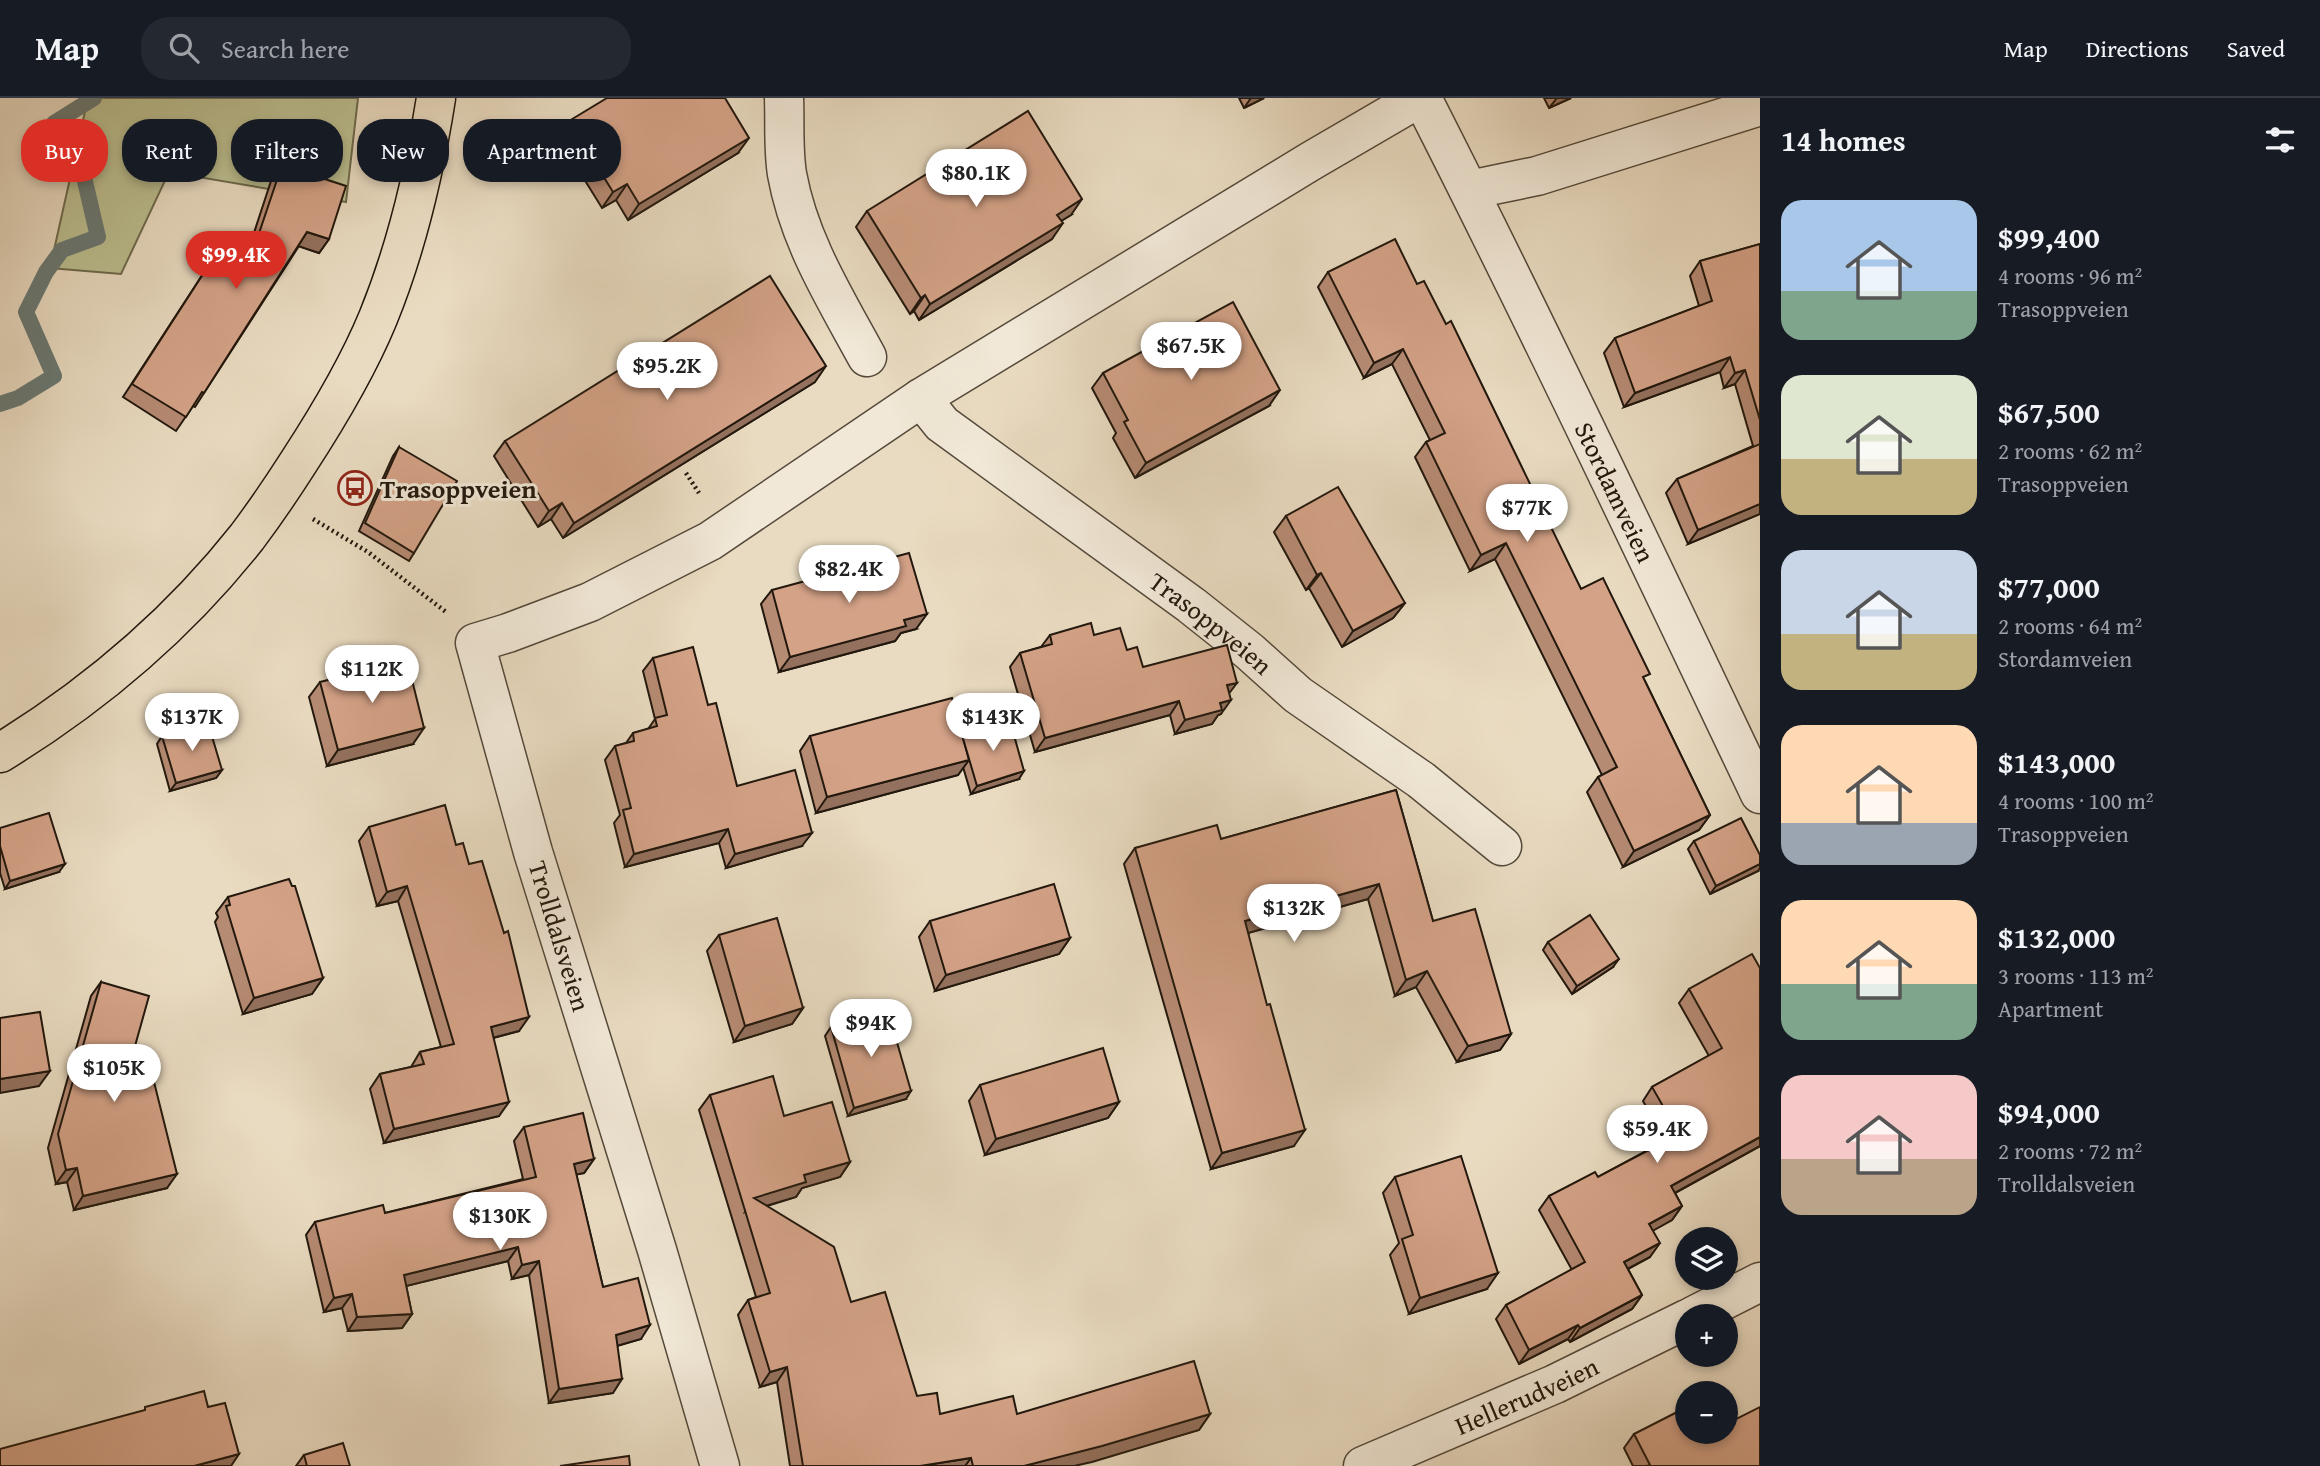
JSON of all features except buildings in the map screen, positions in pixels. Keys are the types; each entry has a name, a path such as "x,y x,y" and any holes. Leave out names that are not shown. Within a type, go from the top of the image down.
{"main road":[{"path":"0,752 89,693 143,646 195,596 239,546 276,496 342,390 377,320 415,206 436,98"}],"street":[{"path":"784,98 787,172 795,210 814,259 867,357"},
{"path":"475,643 547,620 590,602 710,541 921,398 1311,161 1420,98"},
{"name":"Stordamveien","path":"1420,98 1468,190 1661,584 1760,794"},
{"path":"1468,190 1537,176 1760,106"},
{"name":"Trasoppveien","path":"921,398 942,424 1191,605 1249,651 1298,695 1421,780 1502,846"},
{"name":"Trolldalsveien","path":"475,643 533,852 657,1250 720,1466"},
{"path":"1717,1304 1760,1282"},
{"name":"Hellerudveien","path":"1363,1466 1555,1384 1675,1325"}],"path":[{"path":"276,496 369,552 410,582 449,614 475,643"}],"green space":[{"path":"88,98 358,98 346,202 217,180 217,119 122,119 122,182 164,182 121,274 50,268 69,182 108,182 108,119 83,119"}],"waterway":[{"path":"0,404 18,398 54,376 26,312 46,272 62,250 98,237 80,160 54,123 94,98"}],"place":[{"name":"Trasoppveien","path":"355,488"}]}
